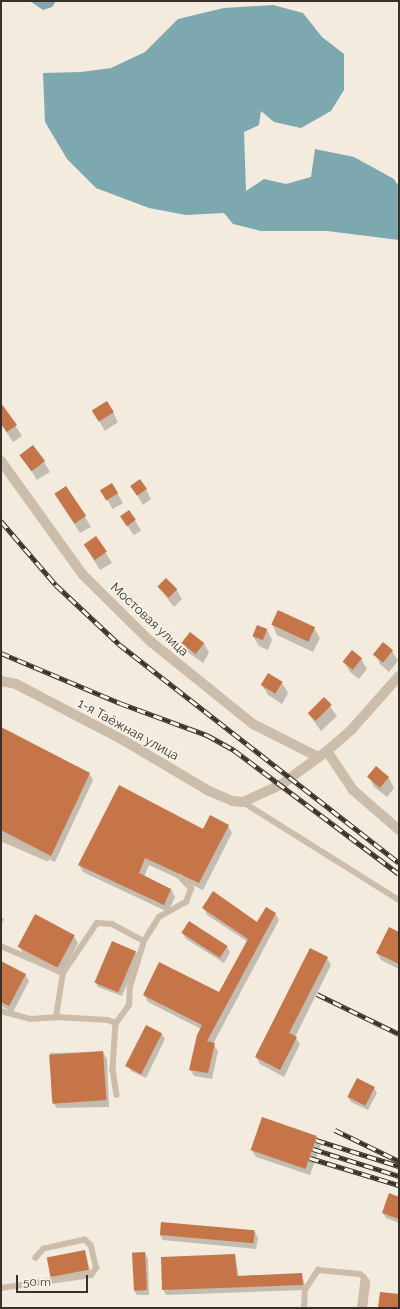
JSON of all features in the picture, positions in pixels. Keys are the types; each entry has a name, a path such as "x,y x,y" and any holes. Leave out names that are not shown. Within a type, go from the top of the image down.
{"street":[{"name":"Мостовая улица","path":"1,460 83,575 150,641 253,724 318,757"},
{"path":"243,802 282,784 327,751 352,729 399,676"},
{"name":"1-я Таёжная улица","path":"1,681 16,684 123,740 209,791 232,801 243,802"},
{"path":"327,751 353,790 399,830"},
{"path":"362,1308 365,1282"}],"lane":[{"path":"243,802 399,900"},
{"path":"1,838 47,858"},
{"path":"117,1095 113,1070 116,1023 129,1004 130,987 144,941 159,917 186,902 191,889 180,878"},
{"path":"56,1017 63,973 97,923 112,924 144,941"},
{"path":"1,946 63,973"},
{"path":"1,1011 30,1020 56,1017 108,1020 116,1023"},
{"path":"1,1288 91,1275 96,1268 91,1246 85,1240 44,1249 36,1258"},
{"path":"304,1308 305,1290 318,1270 360,1274 364,1277 365,1282"}],"water":[{"path":"30,1 56,1 52,7 43,10"},
{"path":"273,5 303,13 322,37 344,54 344,90 331,111 301,128 274,122 261,111 259,125 244,132 246,191 264,179 286,184 311,177 315,149 354,157 394,179 399,187 399,240 327,231 261,231 233,224 224,213 186,215 149,208 96,188 67,159 45,122 43,73 81,72 111,68 145,52 178,19 224,8"}],"building":[{"path":"107,401 114,412 99,422 92,411"},
{"path":"1,403 17,425 7,432 1,424"},
{"path":"33,445 45,461 31,471 19,455"},
{"path":"140,479 147,489 137,496 130,486"},
{"path":"112,483 118,493 106,500 100,490"},
{"path":"66,486 86,516 75,524 54,494"},
{"path":"129,510 136,520 127,526 120,516"},
{"path":"96,536 107,552 95,560 84,545"},
{"path":"166,578 177,589 169,598 158,586"},
{"path":"278,610 315,627 308,642 271,625"},
{"path":"257,625 267,629 263,640 253,636"},
{"path":"190,632 204,643 196,654 181,643"},
{"path":"383,642 393,650 383,663 373,654"},
{"path":"352,650 362,658 353,670 343,662"},
{"path":"268,673 283,682 275,694 261,685"},
{"path":"324,697 332,705 316,721 308,713"},
{"path":"1,727 90,773 51,856 1,830"},
{"path":"376,766 389,777 380,788 367,777"},
{"path":"119,785 203,829 210,815 229,825 199,883 145,858 139,873 171,889 164,905 78,865"},
{"path":"213,891 257,922 266,907 276,913 207,1041 215,1043 208,1073 189,1070 197,1035 202,1025 143,995 159,962 219,992 248,939 202,908"},
{"path":"35,914 75,935 57,968 18,947"},
{"path":"189,921 228,946 220,958 181,933"},
{"path":"389,927 399,932 399,964 376,953"},
{"path":"112,941 136,951 118,993 94,982"},
{"path":"310,948 328,957 289,1033 297,1037 280,1070 255,1057"},
{"path":"1,961 26,974 9,1006 1,1002"},
{"path":"146,1025 162,1033 141,1074 125,1066"},
{"path":"103,1051 106,1100 53,1104 49,1055"},
{"path":"357,1078 375,1087 365,1106 347,1097"},
{"path":"262,1117 317,1136 305,1169 251,1150"},
{"path":"389,1193 399,1197 399,1219 382,1213"},
{"path":"161,1222 255,1230 254,1243 160,1235"},
{"path":"85,1250 89,1270 51,1277 47,1257"},
{"path":"145,1252 147,1290 134,1291 132,1253"},
{"path":"235,1254 237,1276 302,1273 303,1285 162,1290 161,1257"},
{"path":"380,1292 399,1294 399,1308 378,1308"}],"railway":[{"path":"1,521 56,585 119,644 399,863"},
{"path":"1,653 120,703 207,735 234,750 399,874"},
{"path":"317,994 399,1034"},
{"path":"335,1130 399,1161"},
{"path":"316,1140 399,1166"},
{"path":"313,1149 399,1176"},
{"path":"310,1158 399,1185"}]}
